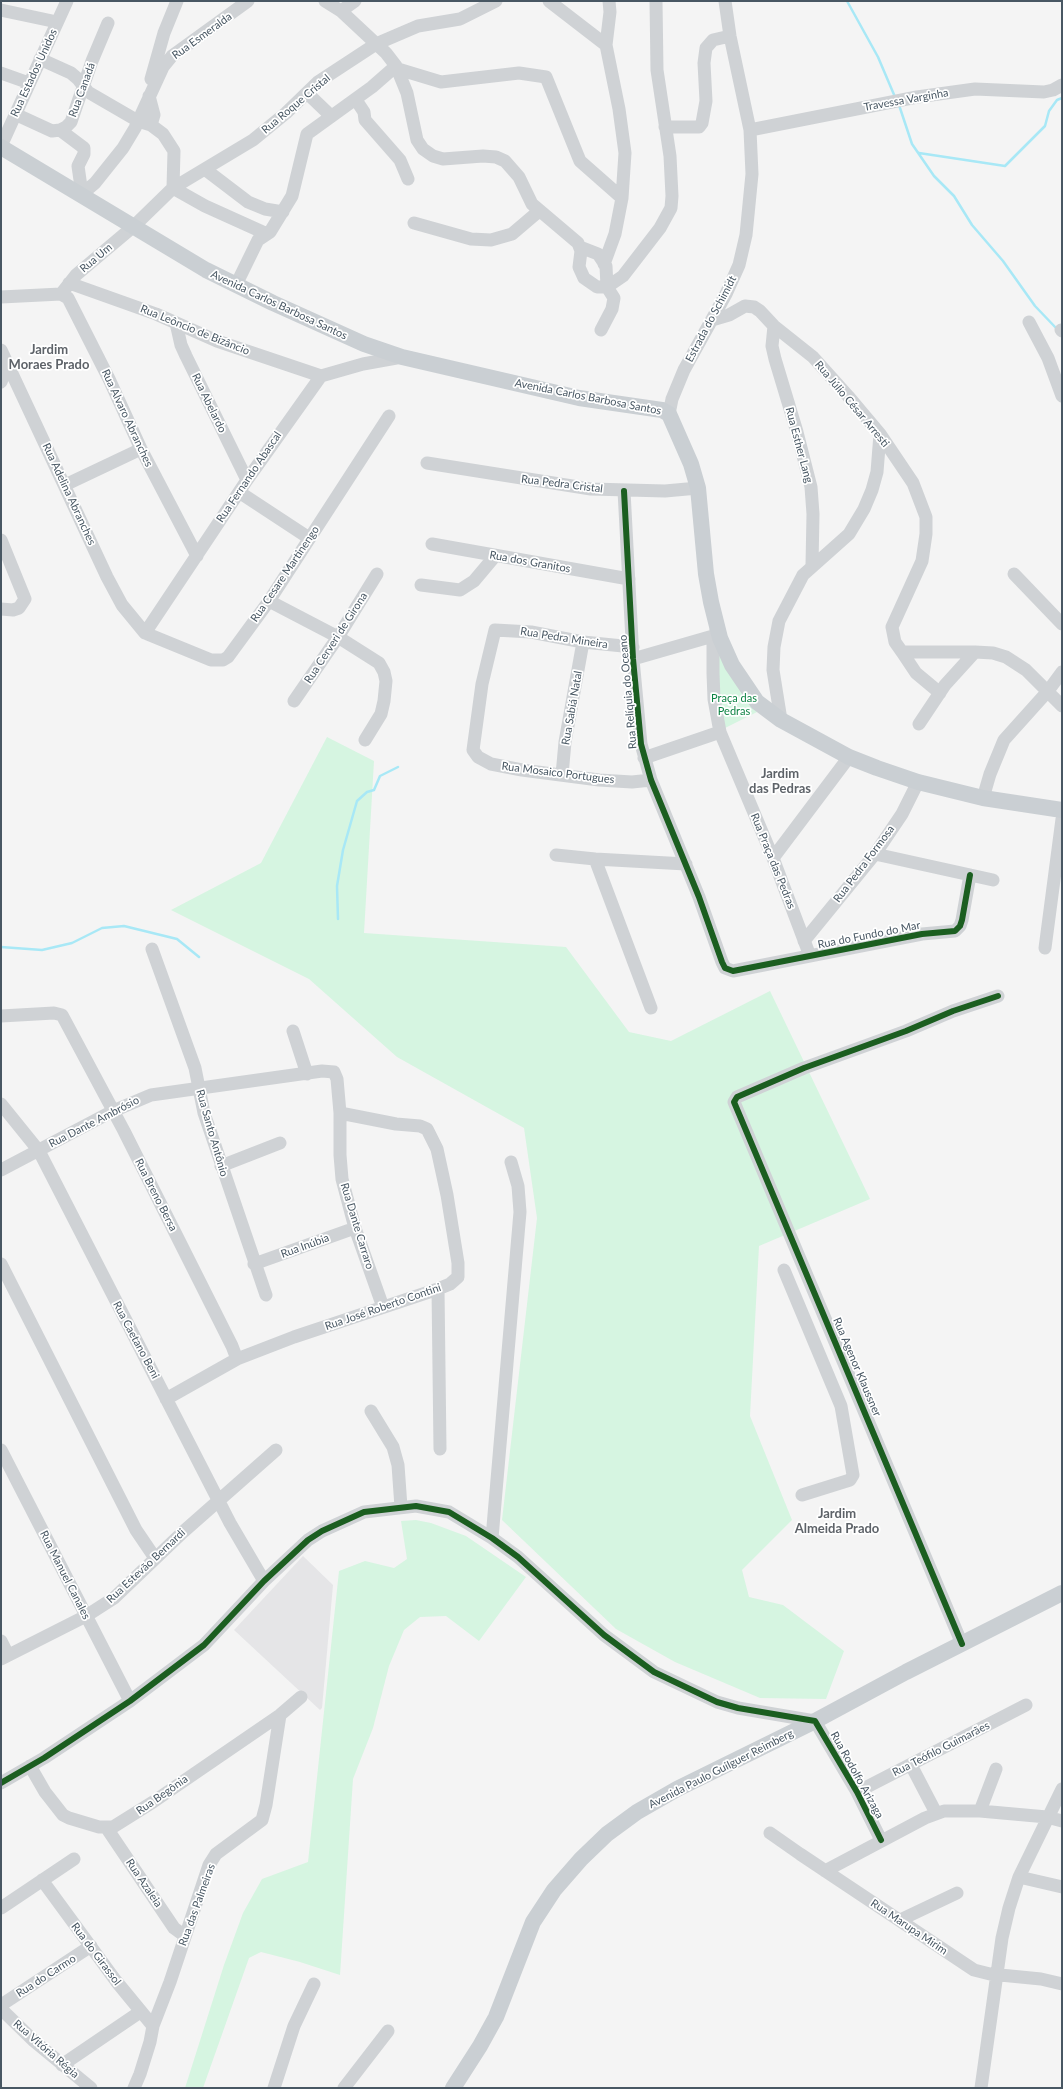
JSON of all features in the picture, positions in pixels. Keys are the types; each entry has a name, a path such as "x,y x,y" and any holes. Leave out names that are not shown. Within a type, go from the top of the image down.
{"main road":[{"name":"Avenida Carlos Barbosa Santos","path":"1,147 82,194 206,270 390,357 579,398 668,408 691,464 698,488 706,574 715,632 741,680 757,702 781,720 848,757 918,782 983,798 1062,810"},
{"name":"Avenida Paulo Guilguer Reimberg","path":"453,2088 480,2046 496,2017 533,1922 554,1890 581,1858 607,1834 637,1812 676,1789 816,1721 1062,1593"}],"street":[{"name":"Rua Estados Unidos","path":"1,147 9,117 29,83 67,1"},
{"name":"Rua Esmeralda","path":"149,96 158,50 177,1"},
{"name":"Rua Esmeralda","path":"149,96 163,67 172,56 248,1"},
{"path":"325,1 341,11 376,44 397,68 407,93 417,140 423,149 433,156 443,159 482,156 496,157 505,161 519,176 532,204 571,236 580,247 598,254 604,264 607,287 614,298 612,309 601,330"},
{"path":"341,11 355,1"},
{"name":"Rua Roque Cristal","path":"134,226 173,188 206,170 253,140 318,82 376,44 418,26 460,19 496,1"},
{"path":"549,1 606,45"},
{"path":"604,264 615,234 622,198 625,152 619,109 606,45 610,12 609,1"},
{"path":"580,247 579,267 584,278 597,287 607,287 623,276 660,228 671,208 671,176 666,127 657,70 656,1"},
{"name":"Estrada do Schimidt","path":"668,408 684,370 712,320 739,265 746,235 752,174 750,130 730,36 725,1"},
{"path":"1,10 57,22"},
{"name":"Rua Canadá","path":"60,130 70,122 92,61 108,23"},
{"path":"666,127 699,127 702,123 706,101 704,63 706,48 713,40 730,36"},
{"path":"40,59 71,73 78,79 88,92 163,134 174,151 173,188 205,206 267,234"},
{"path":"236,285 258,240 267,234 283,212 292,196 307,134 356,100 397,68"},
{"path":"397,68 441,82 519,73 546,77 580,161 622,198"},
{"path":"1,73 29,83"},
{"name":"Travessa Varginha","path":"750,130 897,101 975,89 1044,92 1053,90 1062,85"},
{"path":"307,93 331,116"},
{"path":"82,194 95,183 145,123 154,116 149,96"},
{"path":"356,100 364,112 365,120 400,160 408,179"},
{"path":"9,117 43,128 60,130 84,148 84,154 78,166 82,194"},
{"path":"206,170 248,202 265,209 283,212"},
{"path":"414,223 472,239 491,240 512,234 539,211"},
{"name":"Rua Um","path":"65,289 93,260 134,226"},
{"path":"1,297 65,289"},
{"name":"Rua Leôncio de Bizâncio","path":"65,289 156,314 248,352 321,376"},
{"name":"Rua Alvaro Abranches","path":"65,289 141,449 197,556"},
{"name":"Rua Júlio César Arresti","path":"712,320 729,316 745,306 749,306 760,311 774,326 813,357 880,434 912,483 926,516 926,534 922,561 892,626 895,642 916,673 940,693"},
{"path":"1029,322 1048,358 1060,388"},
{"name":"Rua Abelardo","path":"176,323 181,344 247,480"},
{"name":"Rua Esther Lang","path":"774,326 772,346 811,487 813,514 812,565"},
{"name":"Rua Adelina Abranches","path":"1,350 110,582 122,605 145,633"},
{"path":"321,376 390,357"},
{"path":"1,382 8,364"},
{"name":"Rua Fernando Abascal","path":"145,633 238,492 321,376"},
{"name":"Rua Cesare Martinengo","path":"145,633 211,660 223,660 228,657 269,601 389,416"},
{"path":"781,720 774,670 776,633 782,611 803,575 812,565 849,534 864,509 872,490 877,472 880,451 880,434"},
{"path":"65,485 141,449"},
{"name":"Rua Pedra Cristal","path":"427,463 570,486 624,491 665,492 698,488"},
{"name":"Rua Relíquia do Oceano","path":"624,491 633,653 639,732 644,758 651,780 686,864 722,962 729,970"},
{"path":"238,492 309,538"},
{"path":"1,540 24,598 19,608 13,610 1,609"},
{"name":"Rua dos Granitos","path":"432,544 629,579"},
{"path":"421,585 460,590 474,581 495,556"},
{"name":"Rua Cerveri de Girona","path":"294,701 338,637 377,574"},
{"path":"1014,574 1062,624"},
{"path":"269,601 338,637 379,663 384,672 385,689 381,714 365,740"},
{"name":"Rua Pedra Mineira","path":"495,630 531,632 633,653"},
{"name":"Rua Mosaico Portugues","path":"495,630 479,702 473,744 474,754 491,764 562,775 632,782 651,780"},
{"path":"633,653 715,632"},
{"name":"Rua Praça das Pedras","path":"715,632 712,673 720,732 773,858 810,956"},
{"name":"Rua Sabiá Natal","path":"562,775 565,742 583,642"},
{"path":"902,652 992,653 1018,664 1062,706"},
{"path":"919,724 940,693 975,652"},
{"path":"983,798 990,774 1004,740 1048,692 1062,672"},
{"path":"644,758 720,732"},
{"path":"773,858 848,757"},
{"name":"Rua Pedra Formosa","path":"804,941 875,854 902,814 918,782"},
{"path":"1045,948 1062,819"},
{"path":"875,854 993,880"},
{"path":"556,855 595,859 686,864"},
{"path":"595,859 650,1008"},
{"name":"Rua do Fundo do Mar","path":"729,970 922,934 955,931 960,926 962,920 970,875"},
{"name":"Rua Santo Antônio","path":"152,949 195,1068 198,1088 221,1166 266,1295"},
{"name":"Rua Agenor Klaussner","path":"962,1644 859,1397 734,1105 735,1099 804,1068 906,1031 953,1011 998,996"},
{"name":"Rua Breno Bersa","path":"1,1016 54,1013 62,1015 178,1237 237,1359"},
{"path":"293,1031 307,1074"},
{"name":"Rua Dante Ambrósio","path":"1,1170 113,1111 152,1095 322,1071 334,1072"},
{"name":"Rua Dante Carraro","path":"334,1072 337,1079 340,1113 340,1168 345,1192 355,1228 383,1307"},
{"name":"Rua Caetano Beni","path":"1,1104 38,1151 230,1523 264,1581"},
{"name":"Rua José Roberto Contini","path":"237,1359 294,1337 438,1289 457,1279 459,1271 447,1195 437,1149 430,1134 424,1126 340,1113"},
{"path":"221,1166 280,1143"},
{"path":"492,1538 520,1212 518,1186 511,1162"},
{"name":"Rua Inúbia","path":"254,1264 355,1228"},
{"path":"1,1264 136,1530 155,1558"},
{"path":"784,1270 840,1404 853,1475 850,1480 802,1495"},
{"path":"438,1289 440,1449"},
{"path":"166,1399 237,1359"},
{"path":"840,1404 859,1397"},
{"path":"371,1412 393,1446 398,1464 401,1507"},
{"name":"Rua Manuel Canales","path":"1,1450 130,1701"},
{"name":"Rua Estevão Bernardi","path":"4,1657 86,1616 114,1598 155,1558 276,1450"},
{"path":"1,1783 30,1766 130,1701 204,1645 264,1581 308,1540 322,1530 364,1512 401,1507 416,1506 449,1512 492,1538 530,1567 604,1635 654,1672 717,1702 738,1708 816,1721"},
{"path":"1,1641 4,1657"},
{"name":"Rua Begônia","path":"106,1827 119,1824 280,1715 301,1697"},
{"name":"Rua Teófilo Guimarães","path":"857,1792 1026,1705"},
{"name":"Rua das Palmeiras","path":"134,2088 150,2042 153,2026 170,1982 209,1865 216,1854 262,1820 266,1805 280,1715"},
{"name":"Rua Rodolfo Arizaga","path":"816,1721 857,1792 881,1840"},
{"path":"911,1764 936,1813"},
{"path":"30,1766 45,1792 63,1815 79,1821 106,1827"},
{"path":"980,1811 996,1769"},
{"path":"981,2088 1002,1938 1019,1877 1062,1789"},
{"path":"825,1871 881,1840 936,1813 953,1811 980,1811 1047,1817 1062,1821"},
{"name":"Rua Azaleia","path":"106,1827 174,1928 185,1936"},
{"name":"Rua Marupa Mirim","path":"770,1833 974,1970 997,1975 1041,1979 1062,1984"},
{"path":"1,1908 74,1859"},
{"path":"1019,1877 1062,1887"},
{"name":"Rua do Girassol","path":"42,1880 140,2012 153,2026"},
{"path":"900,1920 957,1893"},
{"name":"Rua do Carmo","path":"1,2006 91,1946"},
{"path":"274,2088 294,2026 314,1984"},
{"name":"Rua Vitória Régia","path":"1,2009 62,2065 91,2088"},
{"path":"62,2065 140,2012"},
{"path":"344,2088 388,2031"}],"shaded area":[{"path":"303,1556 333,1585 322,1708 320,1710 234,1630"}],"green space":[{"name":"Praça das Pedras","path":"722,646 759,711 721,730 713,673"},
{"path":"327,737 374,761 364,933 566,947 629,1032 671,1041 770,991 870,1199 759,1246 750,1416 792,1520 742,1570 749,1597 783,1605 844,1651 826,1699 760,1698 675,1662 616,1629 502,1520 537,1218 524,1128 397,1057 309,979 171,910 261,863"},
{"path":"416,1520 431,1523 466,1536 526,1577 479,1641 446,1616 420,1617 404,1630 389,1666 373,1728 353,1779 340,1975 300,1962 261,1952 249,1958 203,2088 185,2088 224,1965 243,1913 262,1879 308,1862 339,1571 365,1561 394,1568 407,1559 401,1521"}],"waterway":[{"path":"847,1 878,57 895,97"},
{"path":"919,153 1005,166 1045,126 1049,111 1057,100 1062,98"},
{"path":"899,105 912,144 934,176 954,196 972,225 1003,261 1035,306 1057,329"},
{"path":"338,919 337,886 343,850 357,801 367,792 374,790 380,776 398,767"},
{"path":"1,947 42,950 72,943 102,928 124,926 177,939 199,957"}],"cycle path":[{"path":"624,491 633,659 641,744 651,780 699,897 725,968 733,971 922,934 955,931 960,926 962,920 970,875"},
{"path":"962,1644 734,1102 737,1097 804,1068 906,1031 953,1011 998,996"},
{"path":"1,1783 44,1758 130,1701 204,1645 264,1581 308,1540 322,1531 364,1512 416,1506 449,1512 492,1538 518,1557 604,1635 654,1672 717,1702 738,1708 815,1721 857,1792 881,1840"}],"district":[{"name":"Jardim Moraes Prado","path":"49,358"},
{"name":"Jardim das Pedras","path":"780,782"},
{"name":"Jardim Almeida Prado","path":"837,1522"}]}
